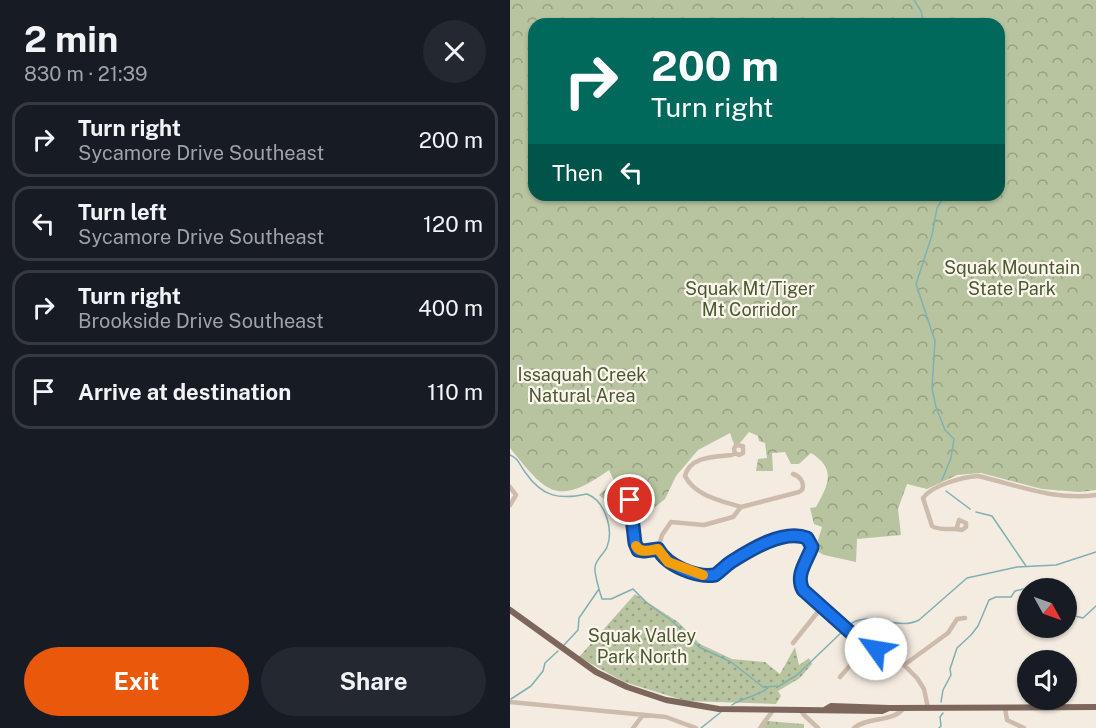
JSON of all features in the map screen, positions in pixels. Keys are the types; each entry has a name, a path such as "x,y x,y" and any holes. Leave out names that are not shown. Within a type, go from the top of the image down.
{"main road":[{"path":"510,610 583,664 627,687 666,700 703,707 774,709 826,709 831,706 857,709 1096,707"}],"street":[{"path":"735,453 699,460 688,468 685,476 689,483 700,492 741,507 801,491 804,488 802,482 793,474"},
{"path":"957,527 939,529 932,526 923,498 948,482 969,477 978,476 1049,494 1096,495"},
{"path":"510,487 516,495 510,506"},
{"path":"622,488 631,504 635,545 641,551 658,549"},
{"path":"658,549 662,535 671,522 700,525 733,517 741,507"},
{"path":"658,549 668,562 709,576 718,573 730,562 763,543 777,539 805,537 811,542 812,547 800,576 800,584 805,593 868,645 904,665 924,690 928,708"},
{"path":"793,643 821,608"},
{"path":"904,665 948,633 957,620 965,618"},
{"path":"840,678 868,645"},
{"path":"510,702 673,718 696,728"},
{"path":"854,728 872,720 896,716 904,708"},
{"path":"1005,708 1007,720 1024,728"},
{"path":"760,728 774,709"},
{"path":"800,709 804,716 818,728"},
{"path":"633,728 643,715"},
{"path":"872,720 876,728"}],"green space":[{"path":"510,0 1096,0 1096,490 1079,492 1042,489 981,473 957,475 927,489 907,484 898,509 901,535 857,539 856,562 824,555 815,550 822,527 814,524 810,508 816,507 827,484 827,471 824,465 811,453 799,464 791,464 785,452 772,453 773,471 756,471 758,459 767,458 765,443 759,441 758,436 749,432 740,443 734,444 730,433 698,450 676,476 665,499 650,511 637,514 635,495 621,483 605,500 599,495 614,481 609,470 576,489 564,491 553,490 533,475 510,448"},
{"name":"Squak Valley Park North","path":"635,594 678,622 700,644 732,659 765,662 780,674 795,647 799,665 809,658 812,664 800,678 778,691 781,696 776,704 686,701 624,682 579,657"},
{"path":"766,721 804,724 804,728 763,728"}],"waterway":[{"path":"914,0 923,18"},
{"path":"941,201 937,208 932,235 916,284 935,341 932,388 936,407 945,430 954,439 951,458 942,480"},
{"path":"510,455 517,460 531,480 545,492 568,497 587,494 603,509 608,524 609,540 606,550 595,567 602,599 611,599 633,589 699,647 731,662 763,687 779,686 797,675 844,630"},
{"path":"946,491 970,509"},
{"path":"976,512 992,516 1026,566"},
{"path":"848,626 864,619 910,623 919,620 967,578 1017,567 1056,565 1096,552"},
{"path":"564,645 578,630 579,618 599,589"},
{"path":"941,702 943,690 951,675 950,669 957,648 978,626 989,600 996,597 1011,597 1017,591"},
{"path":"1077,616 1083,618 1096,606"},
{"path":"511,699 531,686 543,671 545,663 558,651"},
{"path":"732,705 768,688"},
{"path":"701,728 721,712"},
{"path":"939,728 941,726 940,717 943,713"}],"slow traffic":[{"path":"636,546 638,550 644,551 658,549 664,560 703,575"}],"route":[{"path":"630,500 635,545 638,550 658,549 664,560 709,576 715,575 730,562 739,559 763,543 801,536 807,538 812,547 800,576 803,590 859,640 876,649"}],"park label":[{"name":"Squak Mountain State Park","path":"1012,278"},
{"name":"Squak Mt/Tiger Mt Corridor","path":"750,299"},
{"name":"Issaquah Creek Natural Area","path":"582,385"}]}
